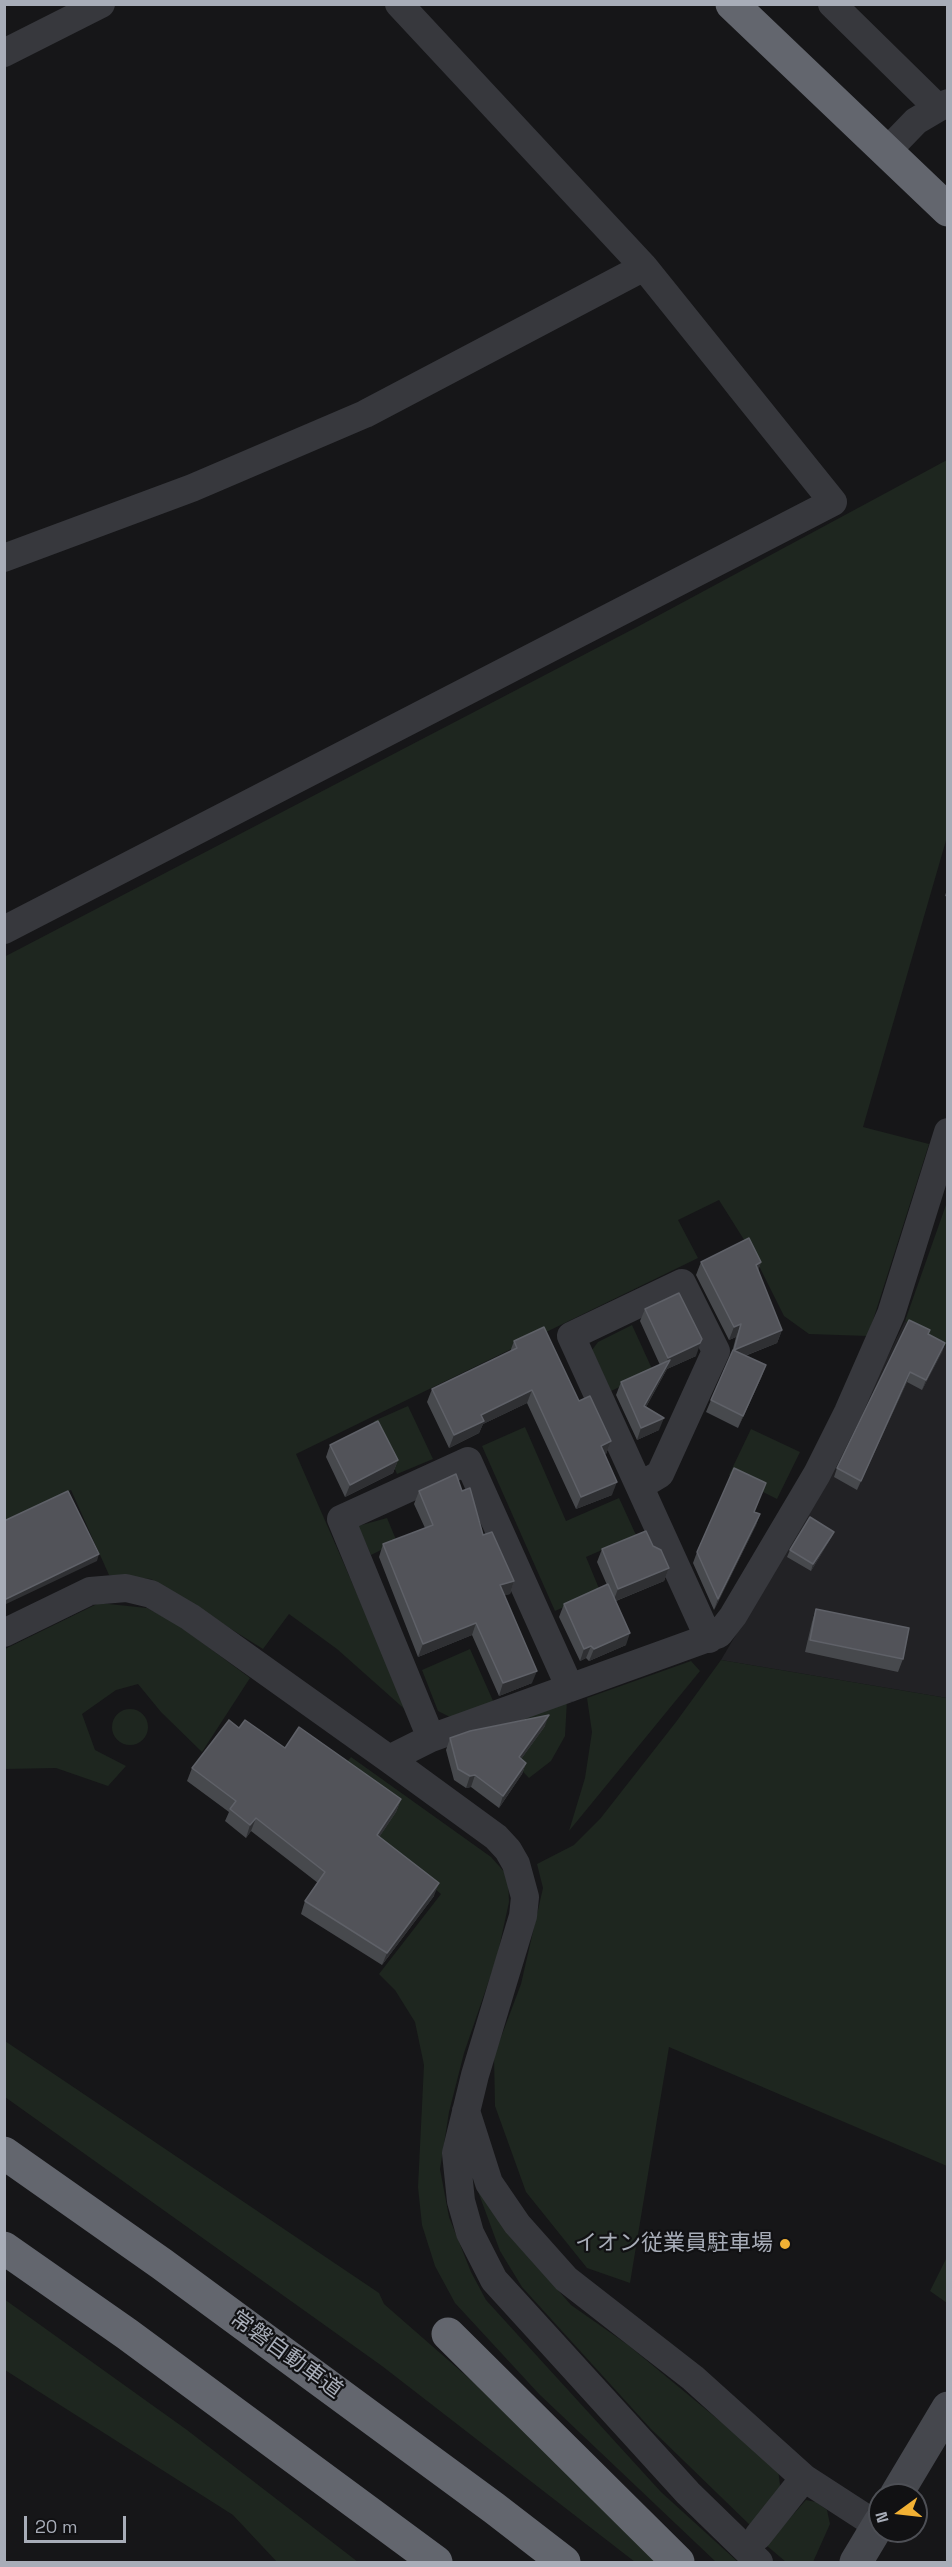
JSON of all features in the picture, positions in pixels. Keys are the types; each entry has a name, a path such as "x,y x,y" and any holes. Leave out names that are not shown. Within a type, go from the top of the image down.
{"highway":[{"path":"736,6 948,210"},
{"name":"常磐自動車道","path":"4,2153 181,2278 564,2562"},
{"path":"4,2248 127,2334 436,2562"},
{"path":"448,2334 678,2562"}],"main road":[{"path":"903,2483 948,2408"},
{"path":"856,2562 868,2542"}],"street":[{"path":"4,53 101,4"},
{"path":"4,930 833,502 644,267 399,4"},
{"path":"832,4 943,106 916,121 887,151"},
{"path":"4,558 192,488 365,414 644,267"},
{"path":"389,1759 431,1738 719,1635 733,1616 817,1474 848,1412 891,1314 948,1132"},
{"path":"640,1486 660,1474 716,1352 682,1283 572,1336 709,1640"},
{"path":"431,1738 341,1519 468,1461 570,1688"},
{"path":"4,1633 90,1591 126,1588 151,1594 190,1617 496,1837 516,1864 525,1897 523,1916 466,2109 456,2153 461,2201 470,2233 494,2280 688,2493 759,2549 804,2478"},
{"path":"466,2109 489,2183 516,2224 566,2278 693,2378 804,2478 868,2517"}],"shaded area":[{"path":"947,460 947,837 863,1127 929,1144 868,1336 809,1334 784,1316 753,1254 719,1200 678,1220 698,1258 296,1454 409,1713 337,1649 289,1614 263,1649 151,1579 109,1575 71,1490 5,1521 4,957 639,626"},
{"path":"947,1202 947,1347 905,1321"},
{"path":"905,1321 947,1347 947,1698 721,1660 823,1488"},
{"path":"632,1325 653,1371 611,1391 592,1350 598,1342"},
{"path":"408,1406 433,1459 397,1474 374,1421"},
{"path":"525,1427 566,1521 619,1498 636,1535 586,1557 600,1591 555,1611 482,1446"},
{"path":"751,1429 800,1452 777,1499 729,1475"},
{"path":"387,1518 397,1542 371,1555 358,1526"},
{"path":"99,1603 147,1608 177,1624 250,1678 202,1752 161,1712 138,1684 116,1690 82,1714 95,1750 126,1766 108,1786 56,1768 5,1769 5,1649"},
{"path":"470,1649 494,1703 450,1717 438,1711 422,1670"},
{"path":"721,1660 947,1698 947,2166 669,2047 630,2283 587,2268 526,2192 495,2106 494,2056 521,1984 543,1888 537,1864 574,1845 600,1819"},
{"path":"691,1661 700,1671 569,1831 585,1778 592,1732 587,1698"},
{"path":"567,1700 565,1736 551,1761 529,1778 503,1751 478,1735"},
{"path":"130,1709 143,1714 148,1727 143,1740 130,1745 117,1740 112,1727 117,1714"},
{"path":"351,1757 491,1857 508,1876 509,1902 497,1957 464,2053 449,2112 440,2169 449,2217 471,2272 486,2300 661,2492 738,2562 716,2562 539,2394 455,2303 435,2266 422,2225 418,2187 424,2065 415,2022 395,1990 379,1974 441,1894 321,1793"},
{"path":"5,2041 379,2293 384,2304 487,2394 662,2562 635,2562 382,2366 5,2097"},
{"path":"472,2175 523,2250 571,2305 628,2345 778,2469 781,2493 752,2527 651,2429 522,2287 500,2251"},
{"path":"947,2257 948,2302 947,2303 930,2291"},
{"path":"4,2299 187,2430 358,2562 277,2562 233,2515 5,2370"},
{"path":"806,2500 816,2502 827,2510 830,2524 813,2562 786,2562 766,2545"}],"building":[{"path":"749,1238 761,1262 756,1265 782,1330 734,1350 741,1324 734,1327 701,1262"},
{"path":"679,1293 702,1339 700,1343 668,1358 645,1309"},
{"path":"909,1320 930,1330 928,1334 945,1343 926,1380 910,1372 861,1481 837,1468"},
{"path":"544,1327 579,1401 590,1396 611,1441 601,1446 617,1482 581,1497 532,1390 481,1415 484,1421 454,1435 432,1389 517,1348 514,1341"},
{"path":"733,1350 766,1365 743,1416 711,1400"},
{"path":"670,1360 644,1406 664,1418 641,1428 621,1382"},
{"path":"378,1421 398,1460 350,1485 330,1445"},
{"path":"734,1468 766,1483 754,1512 760,1514 718,1599 697,1552"},
{"path":"456,1474 462,1491 470,1488 483,1535 492,1532 514,1581 500,1585 537,1671 503,1683 476,1623 423,1644 383,1544 433,1525 419,1491"},
{"path":"68,1491 99,1554 4,1600 4,1521"},
{"path":"810,1517 834,1532 813,1564 790,1550"},
{"path":"646,1531 653,1546 661,1550 669,1568 618,1589 602,1549"},
{"path":"608,1584 630,1633 594,1649 591,1646 584,1649 564,1604"},
{"path":"816,1609 909,1628 903,1659 810,1640"},
{"path":"549,1715 519,1757 526,1763 503,1796 475,1775 470,1776 458,1769 450,1738 470,1731"},
{"path":"229,1720 239,1728 245,1720 285,1748 299,1727 401,1799 377,1835 439,1883 387,1953 305,1901 325,1872 256,1818 250,1825 230,1809 236,1801 192,1768"}],"place":[{"name":"イオン従業員駐車場","path":"785,2244"}]}
